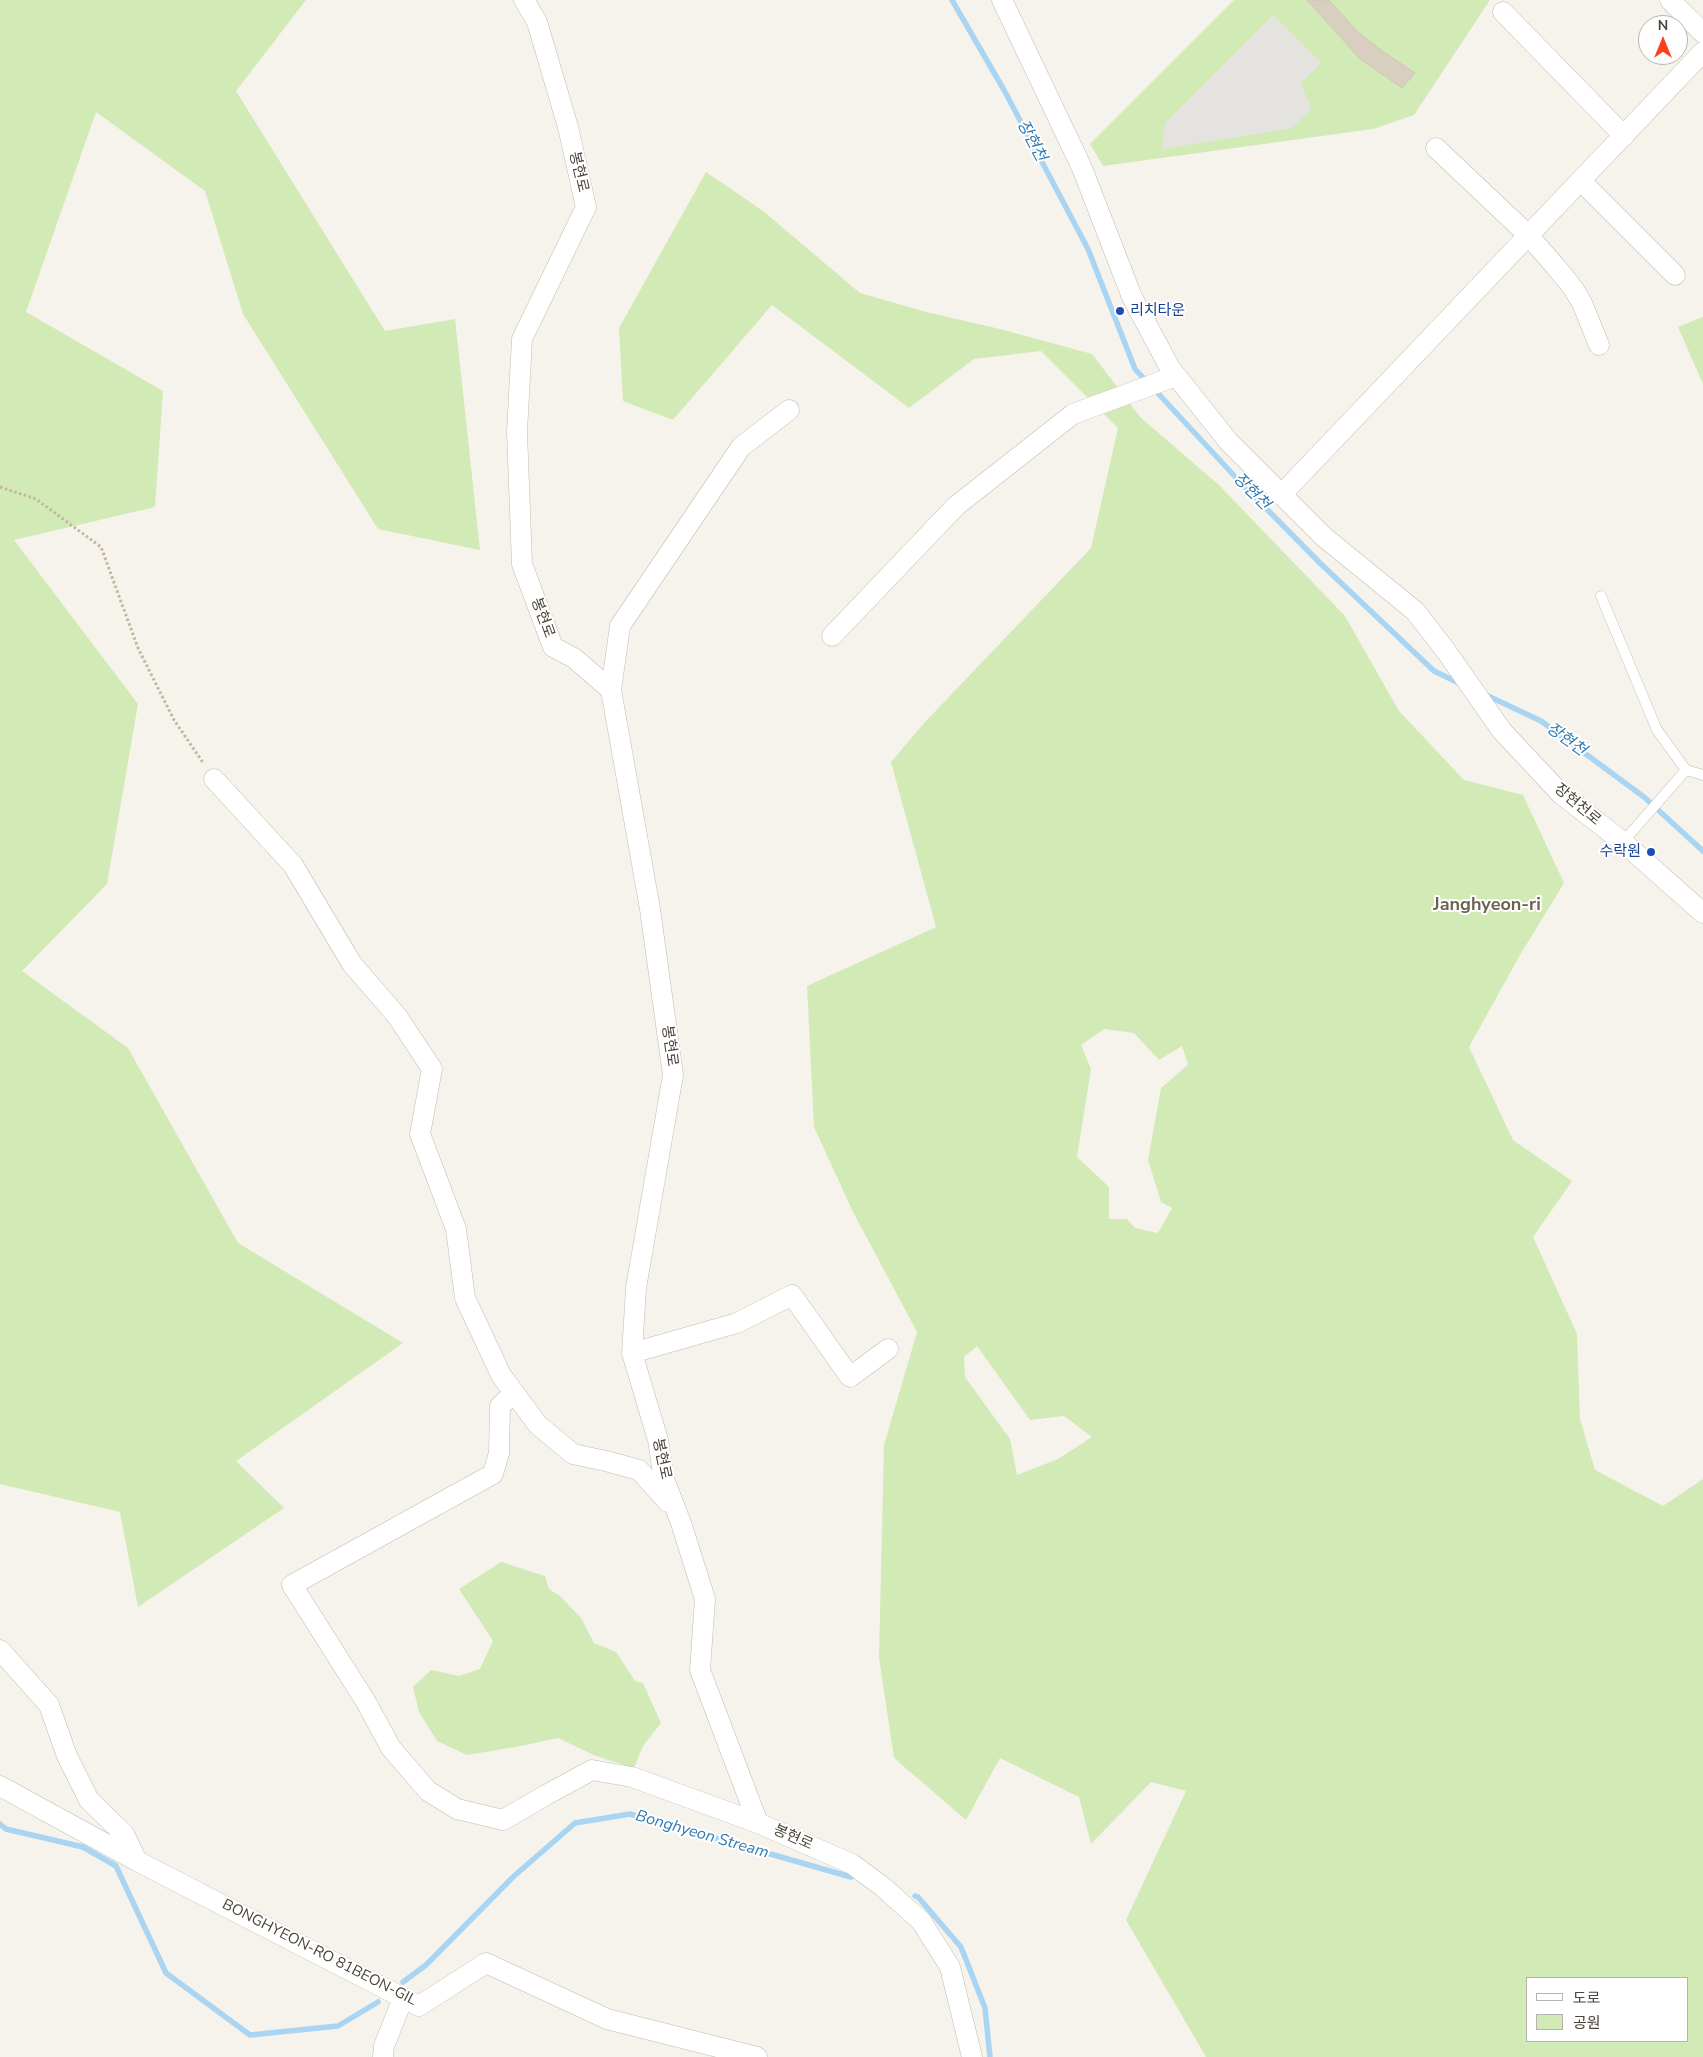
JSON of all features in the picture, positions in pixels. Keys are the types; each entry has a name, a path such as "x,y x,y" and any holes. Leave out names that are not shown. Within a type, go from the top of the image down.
{"street":[{"name":"봉현로","path":"524,0 537,22 568,128 586,207 522,340 517,432 522,564 553,647 574,658 611,690 650,909 673,1075 636,1288 632,1353 658,1440 664,1479 706,1600 700,1670 758,1823 852,1864 883,1887 921,1921 950,1967 972,2057"},
{"name":"장현천로","path":"1002,0 1082,168 1132,297 1170,368 1169,378 1228,441 1324,537 1415,611 1446,651 1502,731 1561,794 1623,842 1703,913"},
{"path":"1670,0 1703,33"},
{"path":"1503,12 1624,136"},
{"path":"1281,495 1703,52"},
{"path":"1436,148 1528,235 1573,288 1590,321 1599,345"},
{"path":"1581,181 1675,275"},
{"path":"832,636 956,506 1073,414 1169,378"},
{"path":"611,690 620,626 742,446 789,410"},
{"path":"214,779 293,865 352,964 397,1016 432,1069 420,1134 456,1229 466,1298 501,1375 538,1425 573,1454 639,1470 676,1509"},
{"path":"632,1353 737,1323 792,1295 850,1377 888,1349"},
{"path":"514,1393 500,1406 499,1453 493,1474 292,1585 366,1702 391,1748 428,1791 457,1809 503,1820 546,1794 592,1770 632,1777 758,1823"},
{"path":"0,1650 49,1705 67,1756 90,1800 124,1834 137,1861"},
{"name":"BONGHYEON-RO 81BEON-GIL","path":"0,1786 137,1861 419,2006 486,1963 607,2019 757,2057"},
{"path":"383,2057 384,2046 403,1998"}],"lane":[{"path":"1600,596 1656,730 1686,770 1703,775"},
{"path":"1623,842 1686,770"}],"path":[{"path":"0,487 36,500 101,547 138,648 174,720 214,779"}],"green space":[{"path":"0,0 306,0 236,91 385,331 455,319 480,550 378,529 243,314 205,191 96,112 26,312 163,391 155,507 14,540 138,704 107,884 22,971 128,1048 238,1243 403,1343 236,1461 284,1508 138,1607 120,1512 0,1484"},
{"path":"1234,0 1490,0 1414,115 1373,129 1103,166 1090,144"},
{"path":"706,172 763,211 860,293 930,313 1000,329 1092,354 1141,418 1219,485 1345,616 1399,711 1464,780 1523,795 1564,883 1520,955 1469,1047 1513,1140 1572,1181 1533,1237 1577,1334 1580,1419 1595,1470 1663,1506 1703,1479 1703,2057 1206,2057 1126,1920 1186,1791 1151,1782 1091,1844 1079,1797 1000,1758 966,1820 894,1758 879,1658 884,1445 917,1332 853,1212 814,1127 807,986 936,927 891,762 925,722 1091,548 1118,428 1041,351 974,359 909,408 772,305 673,420 623,401 619,328","holes":["1104,1029 1134,1033 1159,1060 1182,1046 1188,1065 1161,1088 1148,1160 1161,1202 1172,1208 1158,1233 1135,1228 1127,1219 1109,1219 1109,1187 1077,1157 1091,1069 1081,1045","977,1346 1030,1420 1064,1416 1092,1437 1058,1459 1017,1475 1010,1439 965,1377 964,1357"]},
{"path":"1703,317 1703,384 1678,327"},
{"path":"501,1562 545,1576 549,1589 560,1596 581,1618 594,1643 616,1652 635,1681 643,1683 661,1723 643,1746 634,1768 596,1756 558,1738 467,1755 437,1741 419,1712 413,1687 431,1670 459,1676 480,1669 493,1641 459,1589"}],"shaded area":[{"path":"1273,15 1321,63 1301,83 1311,109 1292,128 1162,149 1165,123"}],"building":[{"path":"1307,0 1329,0 1358,32 1415,73 1402,88 1360,59"}],"waterway":[{"name":"장현천","path":"952,0 1004,90 1088,249 1135,369 1147,382"},
{"name":"장현천","path":"1154,389 1241,483 1321,564 1434,671 1459,683"},
{"name":"장현천","path":"1486,695 1541,721 1644,797 1703,851"},
{"name":"Bonghyeon Stream","path":"403,1982 426,1965 513,1877 575,1823 630,1814 851,1877"},
{"name":"Bonghyeon Stream","path":"0,1824 6,1829 83,1847 116,1866 166,1973 250,2035 338,2026 378,2002"},
{"name":"Bonghyeon Stream","path":"915,1896 918,1897 961,1947 985,2008 990,2057"}],"place":[{"name":"리치타운","path":"1120,311"},
{"name":"수락원","path":"1651,852"}],"district":[{"name":"Janghyeon-ri","path":"1487,906"}]}
